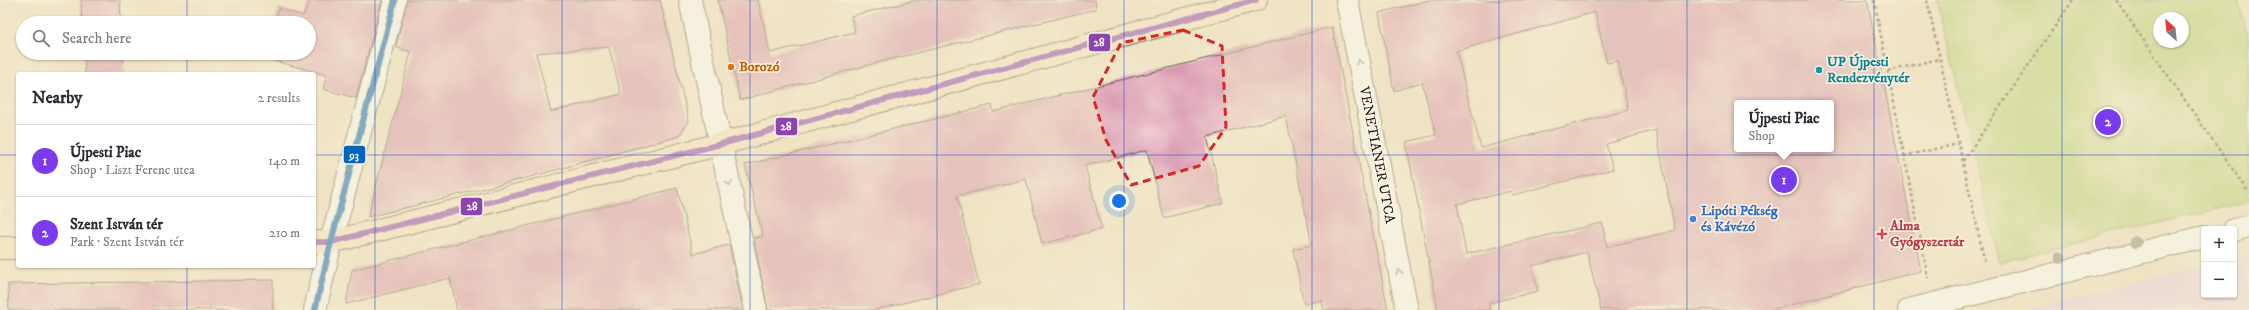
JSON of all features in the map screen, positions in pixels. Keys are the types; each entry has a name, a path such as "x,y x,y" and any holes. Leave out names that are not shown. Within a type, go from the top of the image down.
{"street":[{"path":"315,310 322,242 395,0"},
{"path":"690,0 756,310"},
{"path":"322,242 721,144 1256,0"},
{"name":"VENETIANER UTCA","path":"1347,0 1407,310"},
{"path":"2237,229 2249,226"},
{"path":"1909,310 1933,304 1958,304 1991,289 2201,238"},
{"path":"0,248 16,248"}],"path":[{"path":"1874,0 1933,304"},
{"path":"1927,0 1991,289"},
{"path":"1962,162 2073,0"},
{"path":"2116,0 2249,193"},
{"path":"1888,71 1939,59"},
{"path":"1904,156 1958,144"}],"highlighted area":[{"path":"1183,30 1222,46 1226,127 1199,166 1131,185 1106,140 1093,97 1121,43"}],"shaded area":[{"path":"2244,256 2249,284 2249,310 2021,310 2201,266 2201,298 2237,298 2237,257"}],"green space":[{"path":"1937,0 2238,0 2249,40 2249,201 2000,262"}],"building":[{"path":"81,0 120,0 121,16 82,16"},
{"path":"310,0 382,0 356,98 323,89 327,75 271,60 316,60 316,16 303,16"},
{"path":"407,0 660,0 689,121 679,136 530,177 368,217 411,52 396,47","holes":["609,47 621,94 551,112 536,53"]},
{"path":"718,0 758,0 770,53 855,32 851,16 917,0 1095,0 1096,9 876,63 740,100"},
{"path":"1430,0 1867,0 1921,271 1771,310 1601,310 1587,252 1532,266 1538,291 1489,303 1490,310 1438,310 1406,142 1436,135 1422,82 1394,91 1379,13","holes":["1595,12 1607,63 1618,61 1628,110 1481,148 1456,51","1656,130 1675,230 1607,247 1602,223 1466,254 1457,204 1511,191 1512,195 1613,169 1606,144"]},
{"path":"279,8 303,16 276,16"},
{"path":"1332,27 1388,310 1324,310 1322,300 1304,304 1293,249 1312,245 1286,116 1207,137 1223,203 1164,218 1147,150 1085,166 1102,229 1042,244 1026,179 957,196 979,284 875,310 768,310 754,238 763,236 745,165 992,105 993,112"},
{"path":"84,60 123,60 124,72 85,72"},
{"path":"677,188 693,254 729,245 743,310 457,310 450,278 346,304 352,270"},
{"path":"273,280 273,310 9,310 8,284"}],"transit line":[{"name":"93","path":"315,310 331,242 395,0"},
{"name":"28","path":"316,242 331,242 721,144 1256,0"}],"place":[{"name":"Borozó","path":"731,67"},
{"name":"UP Újpesti Rendezvénytér","path":"1819,70"},
{"name":"Szent István tér","path":"2108,122"},
{"name":"Újpesti Piac","path":"1784,180"},
{"name":"Lipóti Pékség és Kávézó","path":"1693,219"},
{"name":"Alma Gyógyszertár","path":"1882,234"}]}
